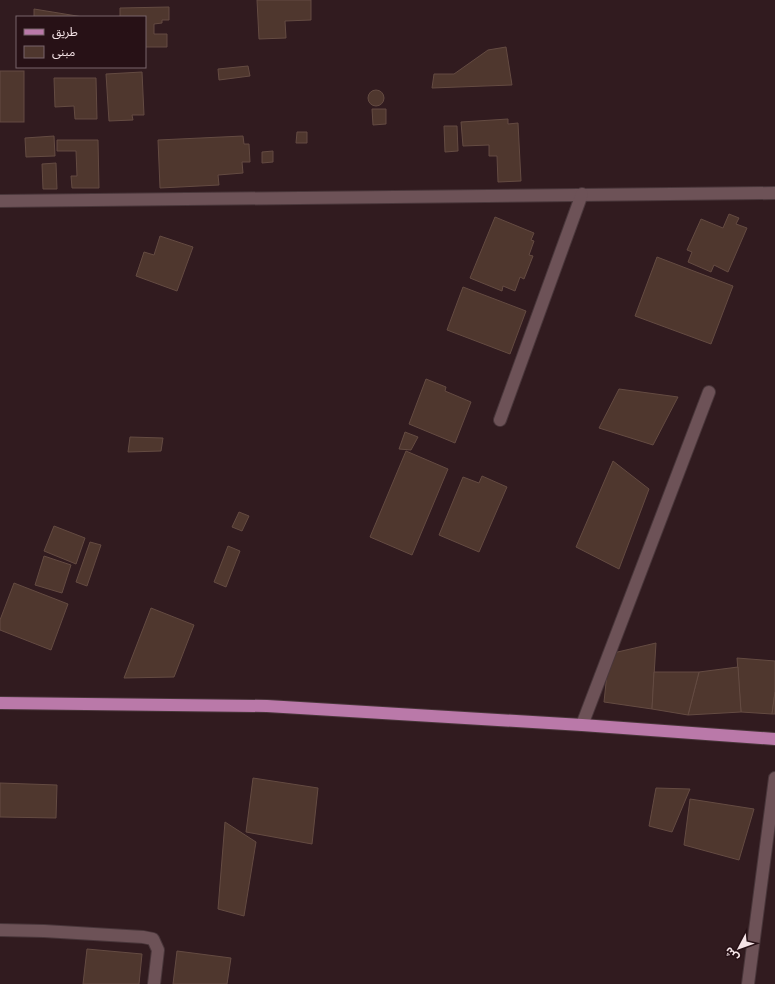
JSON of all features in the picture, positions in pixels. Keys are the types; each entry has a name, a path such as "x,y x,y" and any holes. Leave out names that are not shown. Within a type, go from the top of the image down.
{"main road":[{"path":"0,703 267,706 582,724 775,739"}],"street":[{"path":"0,200 775,193"},
{"path":"500,420 582,194"},
{"path":"582,724 709,392"},
{"path":"748,984 775,778"},
{"path":"0,930 44,931 143,937 153,939 158,950 154,984"}],"building":[{"path":"257,0 311,0 311,20 285,21 286,38 259,39"},
{"path":"169,7 169,20 162,20 162,23 154,24 154,34 167,34 167,47 146,47 146,16 120,16 120,8"},
{"path":"34,9 77,16 34,16"},
{"path":"506,47 512,85 432,88 434,74 454,74 488,50"},
{"path":"248,66 250,76 219,80 218,69"},
{"path":"0,71 24,71 24,122 0,122"},
{"path":"142,72 144,115 132,115 133,120 109,121 106,74"},
{"path":"54,78 96,78 97,119 75,119 74,106 55,107"},
{"path":"376,90 382,92 384,98 382,104 376,106 370,104 368,98 370,92"},
{"path":"372,109 386,109 386,124 373,125"},
{"path":"508,119 508,124 518,123 521,181 498,182 497,156 489,156 489,145 463,146 461,122"},
{"path":"444,126 457,126 458,151 445,152"},
{"path":"297,132 307,132 307,143 296,143"},
{"path":"54,136 55,156 26,157 25,138"},
{"path":"243,136 244,144 249,144 250,162 242,162 243,173 218,175 219,185 160,188 158,140"},
{"path":"57,140 98,140 99,188 72,188 71,176 77,176 76,151 57,151"},
{"path":"273,151 273,162 262,163 262,152"},
{"path":"56,163 57,189 43,189 42,164"},
{"path":"729,214 739,218 736,224 747,228 728,272 714,265 711,272 688,262 692,252 687,250 701,219 723,228"},
{"path":"495,217 534,233 531,240 534,241 529,255 533,256 524,279 520,277 515,291 503,286 502,291 470,278"},
{"path":"160,236 193,247 177,291 136,276 144,252 154,255"},
{"path":"657,257 733,286 711,344 635,316"},
{"path":"463,287 526,311 510,354 447,330"},
{"path":"426,379 446,387 445,391 471,402 455,443 409,424"},
{"path":"619,389 678,397 653,445 599,428"},
{"path":"405,432 418,437 411,450 399,449"},
{"path":"130,437 163,438 161,451 128,452"},
{"path":"406,451 448,469 412,555 370,537"},
{"path":"613,461 649,489 619,569 576,547"},
{"path":"482,476 507,487 479,552 439,535 463,477 479,483"},
{"path":"239,512 249,516 242,531 232,527"},
{"path":"54,526 85,538 76,564 44,551"},
{"path":"90,542 101,545 87,586 76,582"},
{"path":"228,546 240,551 226,587 214,582"},
{"path":"44,556 71,565 62,593 35,585"},
{"path":"14,583 68,604 51,650 0,630 0,620"},
{"path":"151,608 194,625 174,677 124,678"},
{"path":"656,643 652,709 604,702 609,654"},
{"path":"737,658 775,661 775,692 772,714 741,712"},
{"path":"738,667 741,712 688,715 699,672"},
{"path":"654,672 699,672 688,715 652,709"},
{"path":"775,692 775,714 772,714"},
{"path":"253,778 318,788 312,844 246,832"},
{"path":"0,783 57,785 56,818 0,817"},
{"path":"656,788 690,789 672,832 649,826"},
{"path":"690,799 754,809 739,860 684,845"},
{"path":"225,822 256,842 244,916 218,909"},
{"path":"87,949 142,954 139,984 83,984"},
{"path":"177,951 231,958 227,984 173,984"}]}
